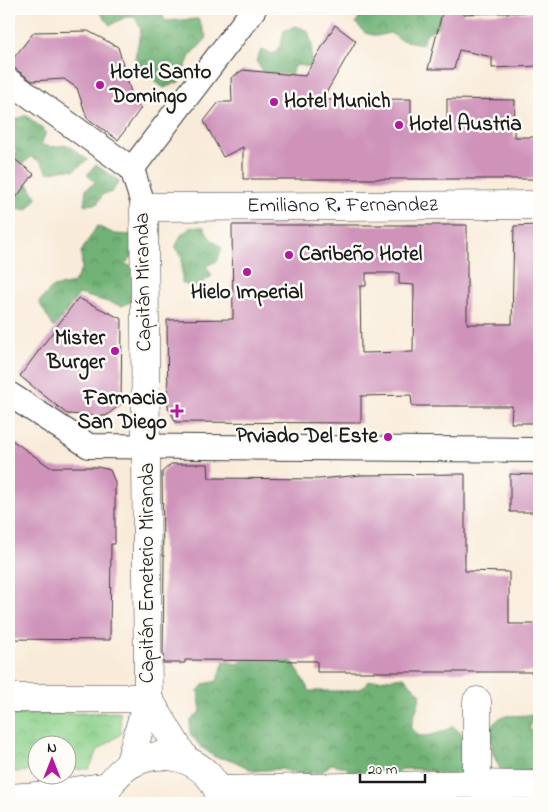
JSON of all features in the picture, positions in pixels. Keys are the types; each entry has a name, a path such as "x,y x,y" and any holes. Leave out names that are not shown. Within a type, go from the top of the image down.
{"main road":[{"name":"Emiliano R. Fernandez","path":"144,206 539,205"},
{"name":"Capitán Miranda","path":"144,206 147,448"},
{"name":"Capitán Emeterio Miranda","path":"129,765 148,698 147,448"},
{"path":"9,698 148,698"},
{"name":"Capitán Emeterio Miranda","path":"148,698 185,759"},
{"path":"477,701 477,784"},
{"path":"9,798 106,795 118,774 129,765 147,757 166,755 185,759 205,772 220,796 477,784 539,785"}],"street":[{"path":"9,81 132,169 254,9"},
{"name":"Capitán Miranda","path":"132,169 144,206"},
{"path":"9,394 89,446 539,450"}],"green space":[{"path":"102,9 160,9 165,21 198,19 207,38 190,56 179,82 164,88 143,73 135,58 141,30 135,17 126,17 110,25 101,14"},
{"path":"362,9 438,9 442,13 438,27 427,33 422,44 401,40 390,33 377,36 365,33 356,23"},
{"path":"296,26 308,31 312,45 311,67 296,65 290,76 263,72 256,61 261,50 274,54 281,44 284,31"},
{"path":"26,115 46,132 41,145 52,147 68,145 88,160 74,170 65,169 48,173 40,161 31,157 14,171 9,167 9,161 17,150 9,145 9,123"},
{"path":"96,165 119,181 112,192 103,194 97,204 84,205 86,189 96,182 87,175"},
{"path":"27,182 37,198 27,210 11,207 12,191"},
{"path":"97,226 115,234 133,235 133,256 125,264 141,270 143,296 122,306 79,294 54,328 39,302 53,287 74,283 82,268 81,252"},
{"path":"191,227 204,227 210,238 222,248 217,261 206,266 212,276 194,288 182,283 182,257 175,248 181,235"},
{"path":"251,657 282,658 294,663 309,691 347,691 363,688 368,681 404,677 421,694 411,727 419,736 436,734 453,726 465,737 468,769 456,777 421,769 403,769 394,775 351,775 346,767 331,764 322,772 300,774 281,769 254,771 232,760 215,757 201,747 190,734 190,721 201,711 198,691 204,684 217,681 224,661 237,664"},
{"path":"120,712 121,734 98,750 89,769 78,769 78,734 28,734 28,771 9,772 9,715"},
{"path":"533,715 529,731 539,728 539,788 501,771 493,754 489,728 502,716"}],"building":[{"path":"443,9 464,9 463,14 539,12 539,66 492,68 492,57 459,50 454,69 428,69"},
{"path":"335,25 356,41 322,100 411,99 411,121 447,121 447,99 515,100 514,137 539,137 539,179 243,179 243,147 223,157 204,121 219,102 232,102 231,78 243,70 305,76"},
{"name":"Hotel Santo Domingo","path":"88,31 118,47 134,103 141,108 118,140 87,118 77,88 64,79 32,81 9,64 34,32"},
{"path":"9,155 34,174 9,207"},
{"path":"232,225 467,225 467,324 512,324 514,226 539,225 539,423 511,423 512,406 412,406 411,395 361,396 361,423 176,422 168,407 167,320 233,319","holes":["366,273 399,273 399,284 414,285 413,352 361,353 360,286 366,286"]},
{"path":"78,298 122,319 121,404 106,416 67,414 20,376"},
{"path":"9,438 50,467 98,467 110,470 115,482 115,544 111,544 110,640 9,639"},
{"path":"171,464 208,464 209,478 319,479 361,475 465,474 465,571 509,572 509,624 539,624 539,672 317,672 317,661 185,660 185,663 163,663 164,556 162,472"},
{"path":"510,474 539,475 539,512 510,512"}],"place":[{"name":"Hotel Santo Domingo","path":"100,85"},
{"name":"Hotel Munich","path":"274,102"},
{"name":"Hotel Austria","path":"399,125"},
{"name":"Caribeño Hotel","path":"289,255"},
{"name":"Hielo Imperial","path":"247,272"},
{"name":"Mister Burger","path":"115,351"},
{"name":"Farmacia San Diego","path":"177,411"},
{"name":"Prviado Del Este","path":"388,437"}]}
